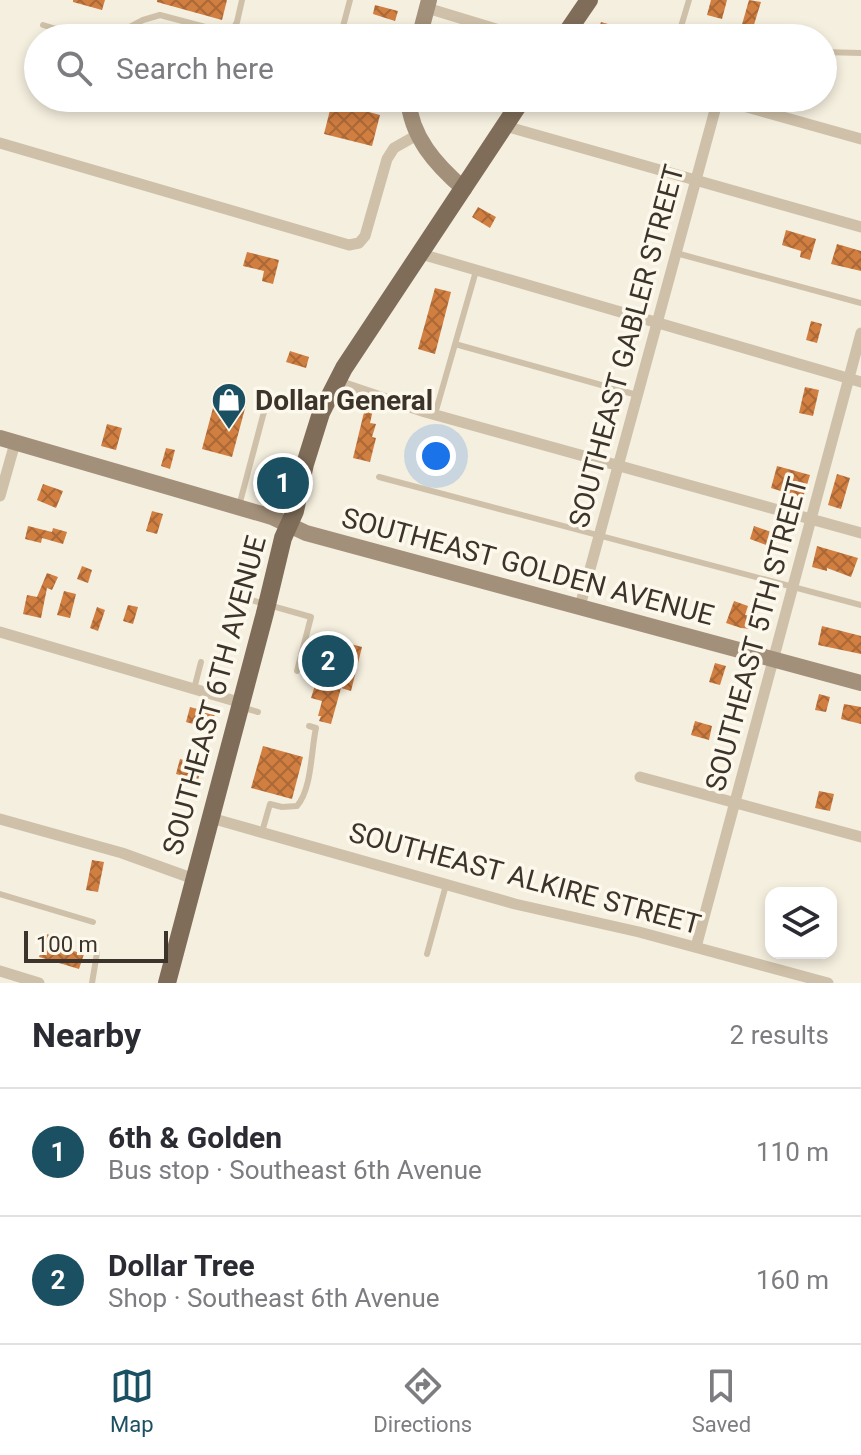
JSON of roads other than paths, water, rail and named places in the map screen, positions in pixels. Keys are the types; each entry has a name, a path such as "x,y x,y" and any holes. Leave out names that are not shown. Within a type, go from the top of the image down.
{"main road":[{"path":"573,24 589,0"},
{"name":"SOUTHEAST 6TH AVENUE","path":"167,983 211,818 247,707 283,538 295,511 321,413 336,382 514,112"}],"street":[{"path":"423,24 428,4 486,24"},
{"path":"411,112 417,135 438,165 464,189"},
{"name":"SOUTHEAST GABLER STREET","path":"580,606 713,112"},
{"path":"766,112 861,139"},
{"path":"505,126 861,227"},
{"path":"0,143 349,245 359,243 365,236 391,153 417,135"},
{"path":"421,254 855,380"},
{"name":"SOUTHEAST 5TH STREET","path":"696,947 792,586 855,380 861,333"},
{"path":"336,382 435,415 861,533"},
{"path":"0,496 8,440"},
{"name":"SOUTHEAST GOLDEN AVENUE","path":"8,440 239,506 306,533 861,683"},
{"path":"0,632 247,707"},
{"path":"640,777 861,837"},
{"name":"SOUTHEAST ALKIRE STREET","path":"211,818 515,904 696,947 828,983"},
{"path":"0,819 120,852 194,879"},
{"path":"0,971 39,983"}],"lane":[{"path":"236,24 242,0"},
{"path":"344,24 350,0"},
{"path":"682,24 689,0"},
{"path":"135,24 160,15 194,24"},
{"path":"837,52 861,53"},
{"path":"676,253 861,303"},
{"path":"435,415 476,271"},
{"path":"455,344 637,395"},
{"path":"239,506 265,408"},
{"path":"379,477 861,605"},
{"path":"237,596 311,617 297,671"},
{"path":"193,690 201,662"},
{"path":"262,832 270,804 297,806 303,799 316,728 309,726"},
{"path":"427,954 446,885"},
{"path":"0,894 93,922"},
{"path":"92,983 97,953"}],"place":[{"name":"Dollar General","path":"229,431"},
{"name":"6th & Golden","path":"283,483"},
{"name":"Dollar Tree","path":"328,661"}]}
